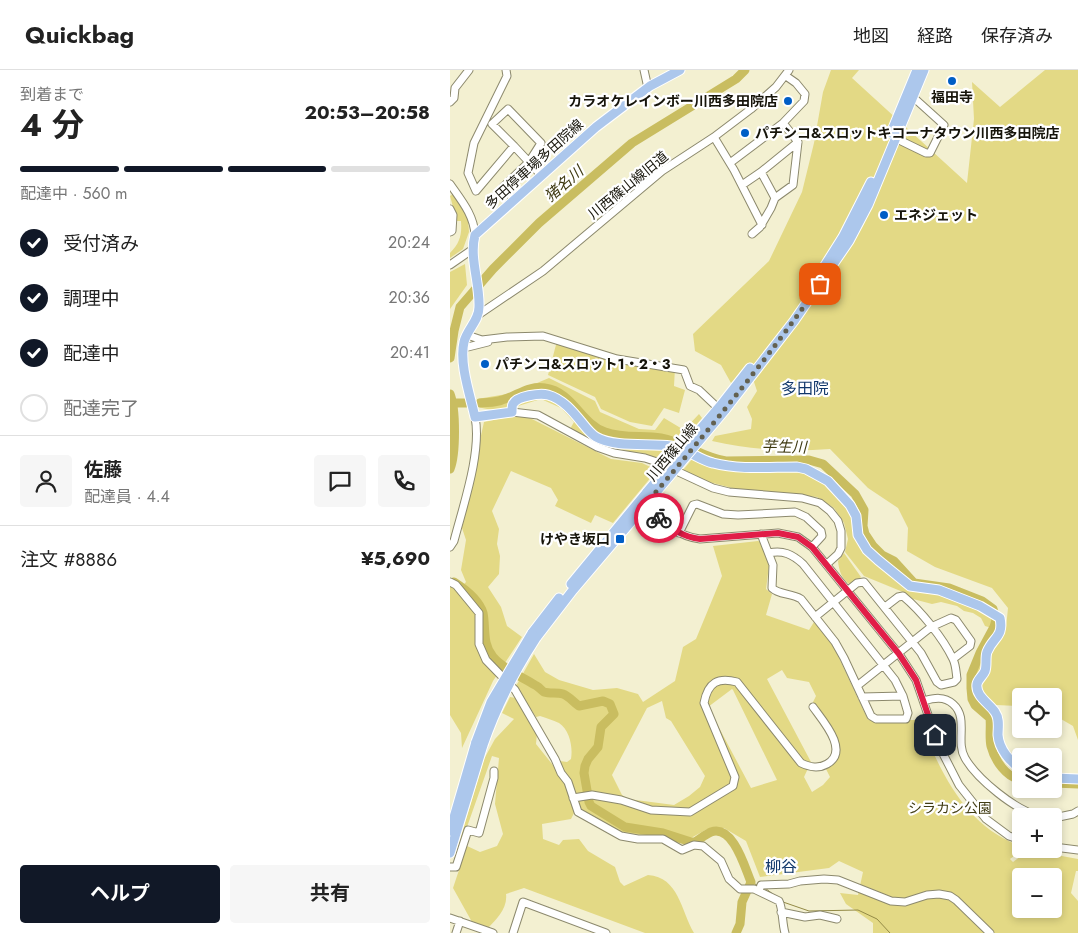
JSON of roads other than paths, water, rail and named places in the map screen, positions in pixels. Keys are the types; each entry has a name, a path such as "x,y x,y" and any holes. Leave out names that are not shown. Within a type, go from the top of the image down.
{"main road":[{"name":"多田停車場多田院線","path":"475,235 596,127 648,88 680,70"},
{"name":"川西篠山線","path":"721,408 801,302 843,237 866,192 917,70"},
{"name":"川西篠山線","path":"450,853 491,702 534,635 794,321 849,241 868,204 924,70"},
{"path":"475,235 473,249 479,311 463,346 464,365 476,417 512,412 513,405 524,397 536,394 548,395 560,400 589,432 604,440 624,444 644,443 672,446 701,459 728,467 806,468 828,481 850,505 856,516 858,535 867,550 910,586 939,590 980,606 1001,620 1000,633 987,652 986,669 977,683 984,701 998,716 998,737 1005,753 1012,762"},
{"name":"川西篠山線","path":"450,831 479,743"},
{"path":"1062,778 1078,779"}],"street":[{"path":"506,70 508,76 474,143 468,173 476,191 514,146"},
{"path":"644,70 648,88"},
{"path":"450,102 454,98 452,91 466,71"},
{"path":"730,163 783,122 804,102 805,94 787,73"},
{"name":"川西篠山線旧道","path":"479,311 543,271 662,171 714,137 751,109 776,87 787,73"},
{"path":"895,138 926,154 930,153 944,125 913,97"},
{"path":"514,199 503,187 529,162 541,143 508,109 492,124 514,146 529,162 542,176"},
{"path":"752,234 762,225 775,198 793,185 798,142 783,122"},
{"path":"714,137 730,163 762,225"},
{"path":"742,185 798,142"},
{"path":"761,172 775,198"},
{"path":"450,184 470,213 475,227 475,235"},
{"path":"450,209 453,215 452,231 450,232"},
{"path":"450,265 473,249"},
{"path":"467,335 482,340 543,336 617,359 684,370 690,386 699,390 721,408"},
{"path":"463,346 468,347 508,337"},
{"path":"512,412 538,416 597,447 614,453 657,462 713,488 729,492 802,498 820,503 838,521 841,531 841,548 838,554 827,564"},
{"path":"450,547 454,542 474,458 478,429 476,417"},
{"path":"642,503 678,533 688,537 700,539 785,534 798,537 812,547 899,654 916,680 938,744 960,785 986,819 1012,837"},
{"path":"678,533 693,505 697,504 716,512 738,515 795,512 806,517 822,531 822,536 812,547"},
{"path":"761,534 773,565 772,588 776,592 794,595 801,599 844,658 871,716 876,719 906,718 908,713 896,680 803,564 786,552 777,551 769,553"},
{"path":"450,582 456,585 479,613 479,644 486,660 514,690 568,782 575,798 578,812 621,836 638,839 663,839 682,850 694,845 703,846 721,861 729,879 740,889 754,889 824,879 838,880 891,901 905,902 927,895 939,894 950,896 956,900 990,933"},
{"path":"815,618 857,583 864,582 884,607 912,642 937,682 941,685 954,682 957,679 953,659 915,606 903,596 898,596 884,607"},
{"path":"857,686 931,627 951,618 956,620 971,641 970,646 953,659"},
{"path":"575,798 592,795 621,800 651,810 690,812 733,786 735,777 704,702 706,692 713,683 726,679 737,682 801,763 811,768 825,765 832,760 836,751 834,737 813,707"},
{"path":"862,697 903,696"},
{"path":"924,701 937,697 950,701 958,709 961,718 962,751 965,758 988,783 1007,800 1020,808"},
{"path":"450,867 456,867 468,830 479,833 494,778 494,771"},
{"path":"1062,816 1078,811"},
{"path":"1062,848 1078,850"},
{"path":"760,888 781,904 785,933"},
{"path":"514,933 524,902 602,932"},
{"path":"781,912 805,917 820,915 837,919"},
{"path":"450,918 493,933"},
{"path":"456,933 460,921"}],"waterway":[{"name":"猪名川","path":"450,358 460,307 493,269 539,223 632,143 736,79 745,70"},
{"name":"芋生川","path":"480,403 499,401 534,388 545,388 563,395 596,428 612,434 661,438 678,443 709,457 726,461 809,460 823,464 855,494 864,510 863,526 865,534 873,546 882,555 894,561 914,583 949,588 982,601 993,609 996,620 994,627 971,675 972,699 975,705 990,718 990,739 995,757 1002,768 1012,776"},
{"name":"猪名川","path":"450,394 454,432 450,469"},
{"name":"芋生川","path":"454,403 466,403"},
{"path":"454,582 471,595 481,608 487,647 502,666 544,692 563,694 579,706 603,701 610,704 614,714 601,727 598,747 585,766 584,773 591,806 625,827 663,833 691,842 695,842 711,832 719,831 726,834 732,841 742,858 751,882 742,902 740,924 736,933"},
{"name":"芋生川","path":"1062,783 1078,784"},
{"path":"751,882 757,885"},
{"path":"765,888 774,895"},
{"path":"783,902 809,911 858,910 877,919 890,933"}],"place":[{"name":"福田寺","path":"952,81"},
{"name":"カラオケレインボー川西多田院店","path":"788,101"},
{"name":"パチンコ&スロットキコーナタウン川西多田院店","path":"745,133"},
{"name":"エネジェット","path":"884,215"},
{"name":"パチンコ&スロット1・2・3","path":"485,364"},
{"name":"けやき坂口","path":"620,539"}],"district":[{"name":"多田院","path":"805,388"},
{"name":"柳谷","path":"781,866"}],"park label":[{"name":"シラカシ公園","path":"950,808"}]}
